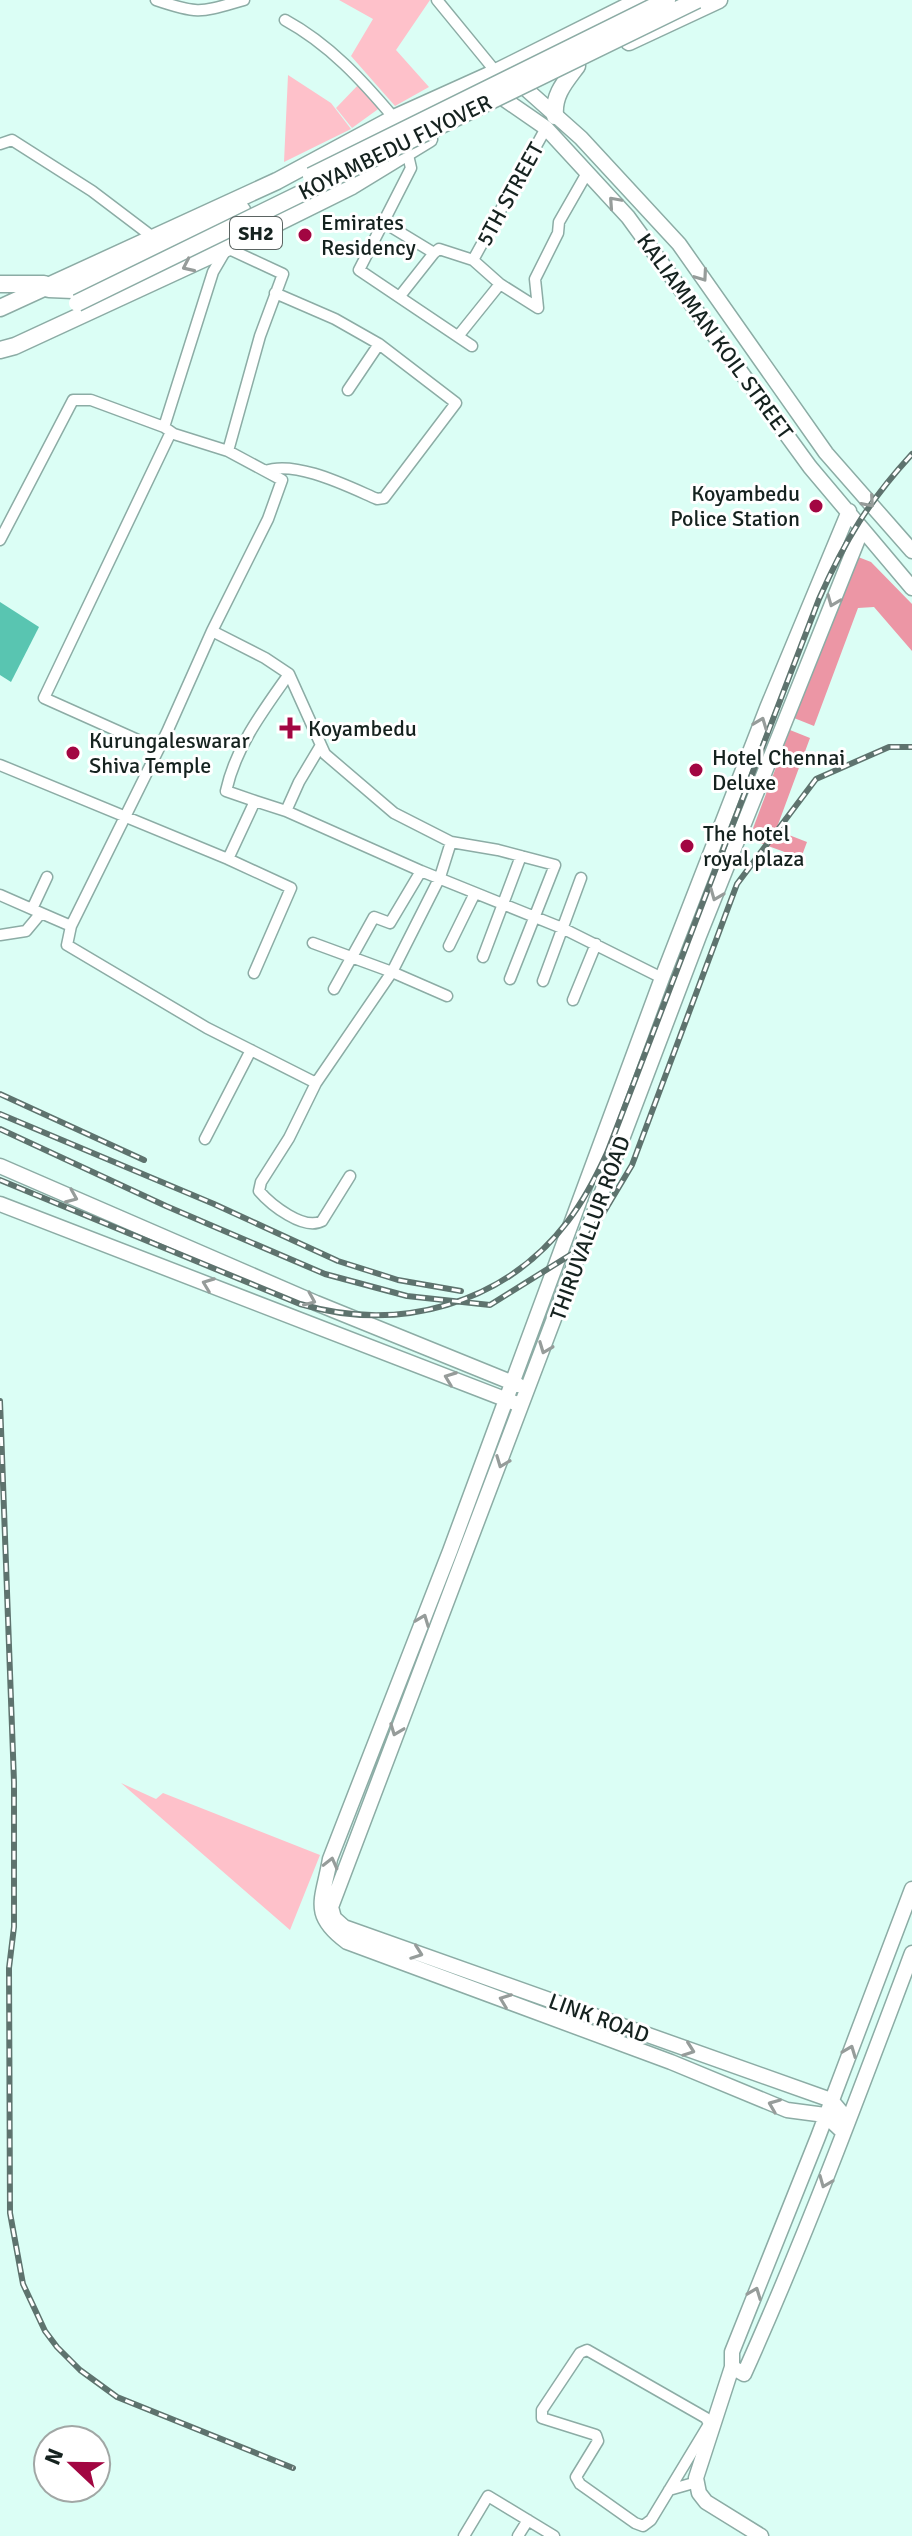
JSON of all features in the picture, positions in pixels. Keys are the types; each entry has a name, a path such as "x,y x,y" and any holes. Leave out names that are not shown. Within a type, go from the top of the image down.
{"main road":[{"name":"SH2","path":"0,308 277,181 394,118 496,72 640,0"},
{"name":"KOYAMBEDU FLYOVER","path":"59,326 78,295 242,210 667,0"},
{"name":"KOYAMBEDU FLYOVER","path":"78,295 697,0"},
{"name":"SH2","path":"0,350 227,248 352,186 407,151 504,99 719,0"},
{"path":"551,122 561,86 577,66"},
{"path":"337,148 352,186"},
{"name":"KOYAMBEDU FLYOVER","path":"0,284 50,286 73,290 78,295"}],"street":[{"path":"156,0 187,11 202,12 244,0"},
{"path":"437,0 496,72"},
{"path":"285,20 327,47 394,118"},
{"path":"526,89 551,122"},
{"name":"KALIAMMAN KOIL STREET","path":"504,99 581,138 679,244 826,453 912,551"},
{"name":"KALIAMMAN KOIL STREET","path":"551,122 587,173 628,217 810,467 912,588"},
{"name":"5TH STREET","path":"473,260 551,122"},
{"path":"0,144 12,140 92,191 154,238"},
{"path":"407,151 411,168 359,270 472,346"},
{"path":"400,296 439,249 473,260 500,284 538,308 535,279 558,233 559,222 587,173"},
{"path":"383,222 434,253"},
{"path":"158,749 44,698 168,429 213,272 227,248 283,274 260,336 228,451"},
{"path":"459,335 500,284"},
{"path":"265,471 286,467 328,479 377,499 384,498 456,403 379,344 335,319 275,293"},
{"path":"348,390 379,344"},
{"path":"0,540 73,400 91,400 228,451 282,480 268,519 71,926 67,945 207,1028 316,1083"},
{"path":"828,2107 787,2110 657,2057 385,1957 347,1942 325,1923 321,1912 330,1859 506,1400 662,978 767,708 849,511"},
{"name":"THIRUVALLUR ROAD","path":"344,1927 332,1913 335,1892 530,1389 694,948 862,529"},
{"path":"212,631 289,674 325,754 394,813 451,842 555,865 510,979"},
{"path":"289,674 250,730 239,751 226,791 286,811 421,871 562,928 662,978"},
{"path":"286,811 321,745"},
{"path":"0,765 125,815 291,888 254,973"},
{"path":"228,859 255,801"},
{"path":"350,1176 322,1221 316,1225 285,1212 259,1191 261,1182 289,1138 316,1083 392,972 440,877 451,842"},
{"path":"483,957 521,856"},
{"path":"334,989 374,917 390,923 421,871"},
{"path":"0,935 26,931 37,911 47,877"},
{"path":"543,981 581,878"},
{"path":"449,946 475,893"},
{"path":"0,895 71,926"},
{"path":"313,943 447,996"},
{"path":"573,1000 596,944"},
{"path":"205,1139 251,1050"},
{"path":"0,1166 316,1303 530,1389"},
{"path":"0,1204 523,1406"},
{"path":"761,2536 706,2502 699,2493 696,2478 701,2448 709,2424 706,2418 587,2350 580,2353 542,2410 542,2418 596,2435 598,2441 576,2477 580,2484 635,2523 643,2526 651,2520 701,2448 732,2367 732,2352 912,1889"},
{"name":"LINK ROAD","path":"344,1927 828,2107"},
{"path":"732,2367 744,2374 773,2309 912,1953"},
{"path":"828,2107 845,2126"},
{"path":"669,2490 697,2482"},
{"path":"464,2536 488,2496 554,2536"},
{"path":"518,2536 528,2520"}],"shaded area":[{"path":"339,0 430,0 396,50 429,87 395,106 351,56 373,19"},
{"path":"288,75 331,103 351,129 284,162"},
{"path":"360,83 381,107 352,128 336,108"},
{"path":"853,555 871,562 912,604 912,651 874,607 858,608 814,726 794,718"},
{"path":"0,602 39,627 11,682 0,675"},
{"path":"790,730 810,738 776,830 807,842 801,858 749,839"},
{"path":"121,1783 156,1799 163,1793 320,1855 290,1930"}],"railway":[{"path":"0,1180 300,1304 337,1312 375,1315 411,1313 447,1305 481,1292 513,1273 542,1250 568,1221 607,1153 819,599 838,558 883,488 912,454"},
{"path":"0,1129 166,1206 325,1274 407,1296 490,1305 583,1247 632,1165 737,884 816,779 889,747 912,747"},
{"path":"0,1094 144,1160"},
{"path":"0,1114 214,1204 338,1261 398,1280 461,1291"},
{"path":"0,1401 14,1782 14,1927 9,1968 10,2213 23,2284 45,2331 57,2347 80,2370 117,2397 293,2468"}],"place":[{"name":"Emirates Residency","path":"305,235"},
{"name":"Koyambedu Police Station","path":"816,506"},
{"name":"Koyambedu","path":"290,728"},
{"name":"Kurungaleswarar Shiva Temple","path":"73,753"},
{"name":"Hotel Chennai Deluxe","path":"696,770"},
{"name":"The hotel royal plaza","path":"687,846"}]}
